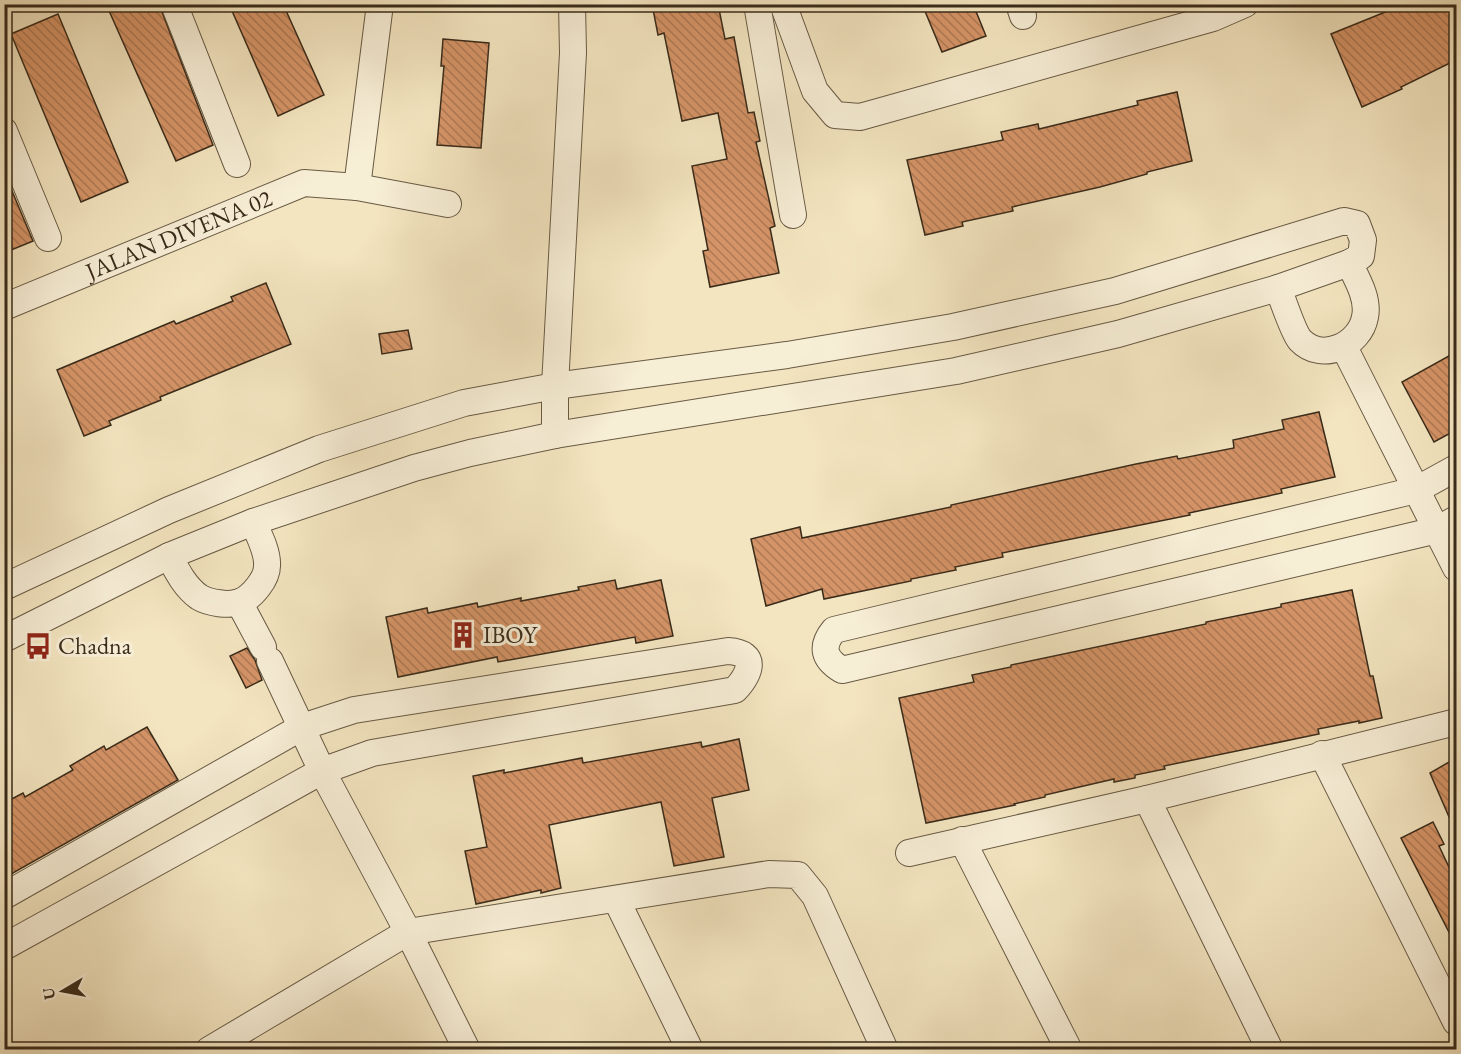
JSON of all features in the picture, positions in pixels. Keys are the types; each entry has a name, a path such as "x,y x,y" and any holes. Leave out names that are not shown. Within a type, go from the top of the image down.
{"street":[{"path":"174,4 237,164"},
{"path":"357,187 380,4"},
{"path":"555,435 555,386 573,53 572,4"},
{"path":"757,4 793,215"},
{"path":"783,4 815,91 835,115 860,117 1213,18 1245,4"},
{"path":"4,131 48,238"},
{"name":"JALAN DIVENA 02","path":"4,307 304,183 357,187 448,204"},
{"path":"4,587 169,510 319,449 464,403 555,386 788,355 953,327 1115,291 1344,221 1357,224 1364,240 1361,256 1349,263 1278,288 1118,333 956,371 555,435 470,453 414,468 254,522 169,556 4,639"},
{"path":"1278,288 1299,339 1310,347 1324,351 1344,346 1358,335 1366,316 1362,290 1349,263"},
{"path":"1344,346 1416,490 1447,524 1456,568"},
{"path":"1447,524 842,670 832,664 825,651 825,641 834,630 1416,490 1456,468"},
{"path":"169,556 182,580 200,598 219,603 240,602 257,589 268,567 254,522"},
{"path":"240,602 322,771 408,932 467,1050"},
{"path":"4,896 302,727 354,710 728,651 736,651 748,662 747,677 735,690 372,753 322,771 4,947"},
{"path":"909,853 1147,799 1456,722"},
{"path":"1322,754 1456,1022"},
{"path":"1147,799 1270,1050"},
{"path":"962,840 1069,1050"},
{"path":"222,1046 408,932 769,874 798,875 815,896 885,1050"},
{"path":"616,899 690,1050"}],"building":[{"path":"106,4 159,4 213,145 176,161"},
{"path":"229,4 283,4 324,95 278,116"},
{"path":"652,4 718,4 725,39 734,37 748,113 754,112 760,141 756,142 775,226 770,228 779,273 710,287 703,251 708,250 692,166 727,159 718,113 682,121 664,33 658,35"},
{"path":"922,4 973,4 986,36 942,52"},
{"path":"1405,4 1456,4 1456,60 1362,107 1331,34"},
{"path":"58,14 128,182 81,202 11,34"},
{"path":"443,39 489,43 481,148 437,145 444,66 441,66"},
{"path":"1177,92 1192,161 1100,187 1012,207 1013,211 962,222 963,226 925,235 907,160 1003,140 1001,132 1038,124 1039,129 1138,105 1137,101"},
{"path":"4,172 33,241 4,253"},
{"path":"266,283 291,344 160,397 161,400 109,421 111,425 84,436 57,370 174,321 176,324 233,301 231,297"},
{"path":"408,330 412,349 382,354 379,334"},
{"path":"1456,352 1456,430 1434,442 1402,382"},
{"path":"1319,412 1335,477 1281,489 1282,493 1189,513 1190,515 1002,553 1003,557 955,567 956,570 911,579 911,581 824,599 822,589 766,606 751,539 800,527 802,538 951,507 951,505 1136,464 1177,456 1178,459 1234,448 1233,440 1284,429 1282,420"},
{"path":"615,580 617,589 661,580 673,636 636,643 635,637 498,662 497,657 398,677 386,617 427,608 428,613 477,603 478,607 521,598 521,601 579,590 578,587"},
{"path":"1352,590 1370,676 1373,676 1382,718 1318,729 1319,734 1164,766 1165,769 1135,775 1135,778 1114,782 1114,779 1045,795 1045,797 1015,805 926,823 899,698 974,682 972,675 1011,667 1011,665 1206,624 1206,622 1281,607 1281,604"},
{"path":"247,648 255,660 262,680 246,688 230,656"},
{"path":"147,727 178,780 4,878 4,803 23,793 25,797 73,770 70,766 104,746 106,750"},
{"path":"739,739 749,790 712,798 724,857 674,866 661,802 549,825 561,888 476,904 465,851 487,847 473,776 504,770 504,773 582,758 583,763 701,742 702,747"},
{"path":"1456,758 1456,833 1430,773"},
{"path":"1433,822 1444,844 1439,846 1456,882 1456,946 1401,838"}],"place":[{"name":"IBOY","path":"463,635"},
{"name":"Chadna","path":"38,646"}]}
